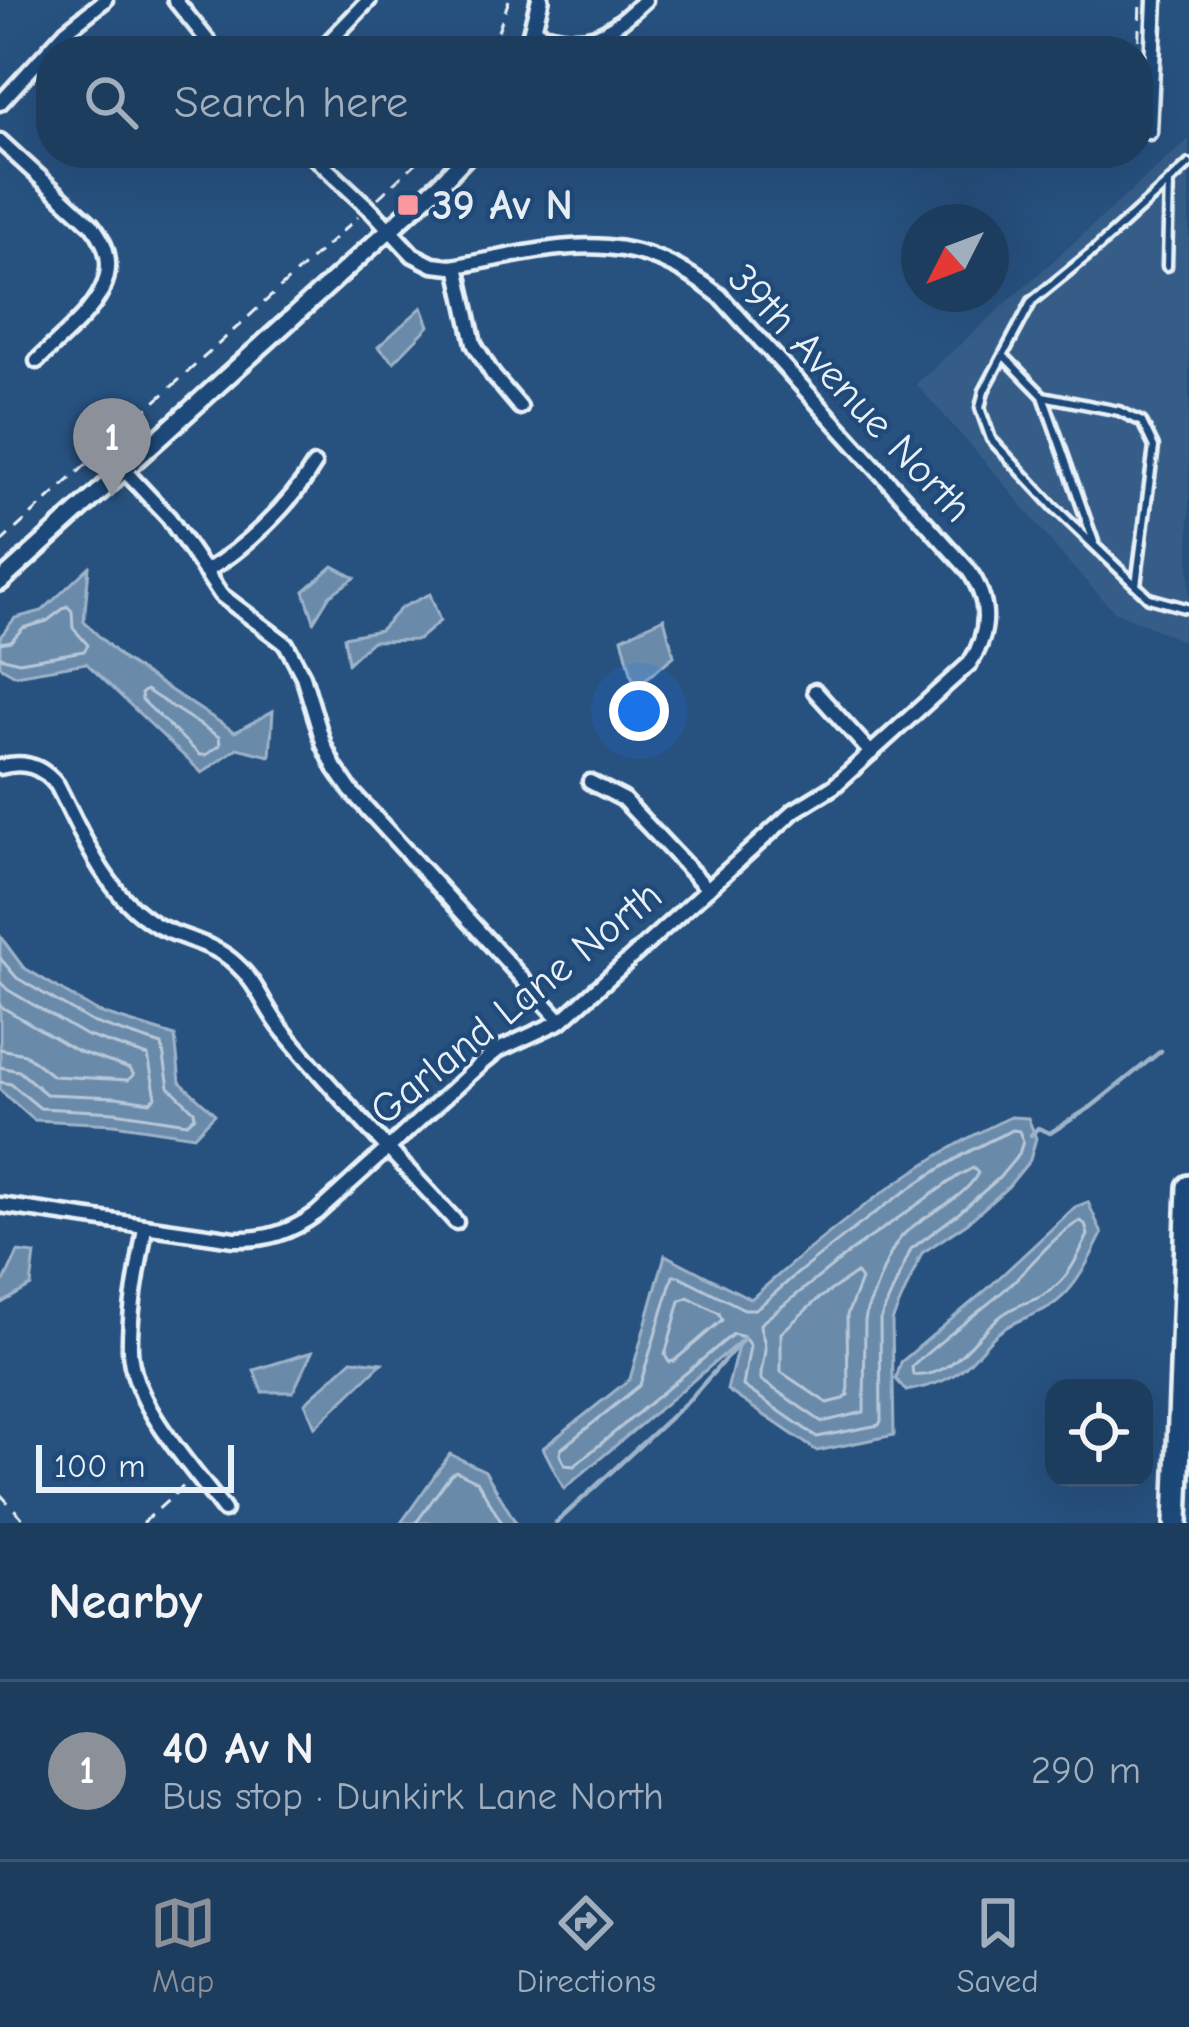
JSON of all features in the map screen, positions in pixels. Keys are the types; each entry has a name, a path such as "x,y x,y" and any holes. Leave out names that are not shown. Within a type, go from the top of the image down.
{"main road":[{"path":"1176,1523 1189,1186"}],"street":[{"path":"61,36 105,0"},
{"path":"175,0 204,36"},
{"path":"334,36 369,0"},
{"path":"532,36 540,0"},
{"path":"594,36 602,35 645,0"},
{"path":"1153,44 1155,0"},
{"path":"533,31 549,36"},
{"path":"0,103 36,64"},
{"path":"0,141 92,225 109,255 109,272 94,304 37,361"},
{"name":"39th Avenue North","path":"326,168 423,261 458,266 594,245 653,255 697,277 720,296 968,568 982,593 986,624"},
{"path":"0,582 455,168"},
{"path":"458,266 474,344 520,407"},
{"path":"205,572 233,553 285,504 314,465"},
{"path":"124,470 169,518 221,595 286,644 296,659 324,745 351,791 561,1021"},
{"name":"Garland Lane North","path":"0,1205 234,1239 278,1235 300,1226 498,1050 561,1021 794,811 833,788 970,663 986,624"},
{"path":"815,691 872,753"},
{"path":"0,767 14,763 39,767 57,785 113,888 134,909 158,926 225,953 241,968 285,1034 456,1222"},
{"path":"590,782 623,799 708,889"},
{"path":"145,1227 131,1331 134,1375 141,1396 224,1510"}],"lane":[{"path":"1189,164 1032,301 984,391 980,408 991,439 1054,507 1150,598 1189,609"},
{"path":"1167,266 1169,182"},
{"path":"1004,356 1043,396 1095,546"},
{"path":"1043,396 1118,411 1142,422 1154,447 1136,585"}],"path":[{"path":"496,36 509,0"},
{"path":"1139,36 1140,0"},
{"path":"0,543 411,168"},
{"path":"143,1523 198,1474"},
{"path":"0,1494 27,1523"}],"shaded area":[{"path":"1189,139 1189,644 1114,611 916,384 996,312 1009,312 1009,301"}],"water":[{"path":"422,307 429,326 394,362 378,347"},
{"path":"333,566 355,578 330,595 314,621 304,591"},
{"path":"89,567 84,622 124,660 235,732 273,711 270,756 237,748 202,773 86,663 15,675 0,666 0,637 15,618 42,611"},
{"path":"430,594 440,621 418,640 372,641 348,663 344,637 380,630 401,608"},
{"path":"664,618 674,656 635,688 622,638"},
{"path":"0,936 23,967 98,1012 175,1036 180,1082 215,1114 194,1136 114,1124 34,1120 0,1090"},
{"path":"1011,1117 1028,1118 1036,1138 1030,1160 967,1223 922,1253 892,1321 894,1435 817,1451 727,1390 739,1342 564,1489 543,1448 630,1379 665,1255 751,1299 875,1198 943,1153"},
{"path":"1088,1202 1102,1234 1061,1299 1003,1329 958,1373 906,1391 896,1379 901,1362 1075,1207"},
{"path":"18,1252 35,1254 31,1286 0,1304 0,1283"},
{"path":"312,1352 293,1392 262,1392 254,1370"},
{"path":"352,1360 382,1363 315,1427 305,1403"},
{"path":"450,1454 485,1471 516,1523 401,1523"}],"waterway":[{"path":"1031,1135 1038,1128 1050,1133 1091,1107 1161,1051"},
{"path":"556,1523 689,1400 744,1338"}],"place":[{"name":"39 Av N","path":"408,205"},
{"name":"40 Av N","path":"112,497"}]}
